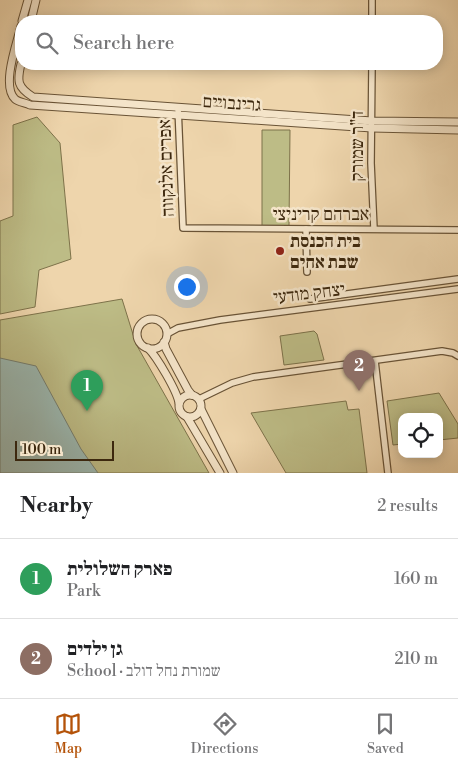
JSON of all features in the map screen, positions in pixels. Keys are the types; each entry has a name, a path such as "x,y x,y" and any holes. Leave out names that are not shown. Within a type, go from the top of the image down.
{"street":[{"path":"24,15 28,0"},
{"path":"32,15 36,0"},
{"path":"372,0 372,15"},
{"name":"גרינבויים","path":"15,51 9,76 9,90 16,100 30,105 178,111 458,130"},
{"name":"גרינבויים","path":"20,70 18,78 22,90 33,96 178,111"},
{"name":"ד\"ר שמורק","path":"372,70 372,191 374,229"},
{"name":"אפרים אלנקווה","path":"178,111 183,228"},
{"name":"גרינבויים","path":"372,124 458,122"},
{"name":"אברהם קריניצי","path":"183,228 458,230"},
{"path":"306,229 307,272"},
{"name":"יצחק מודעי","path":"310,299 458,279"},
{"path":"388,298 396,286"},
{"name":"יצחק מודעי","path":"167,334 178,328 204,322 458,290"},
{"path":"148,348 155,348 164,342 167,334 164,325 151,319 143,322 138,330 138,338 142,344 156,356 177,396 181,413 187,417 220,473"},
{"path":"164,342 188,390 202,404 206,420 233,473"},
{"path":"180,403 184,396 196,397 230,383 253,377 447,351 458,356"},
{"path":"375,361 388,473"},
{"path":"187,417 195,417 202,409"}],"shaded area":[{"path":"37,117 60,143 71,259 39,270 35,307 0,314 0,221 13,216 13,125"},
{"path":"262,130 290,130 289,226 262,226"},
{"path":"122,299 136,344 209,473 0,473 0,320"},
{"path":"314,331 317,334 324,360 284,365 280,336"},
{"path":"439,393 458,424 458,438 443,440 443,413 398,413 398,444 393,445 387,401"},
{"path":"346,401 348,410 359,409 367,473 286,473 251,413"}],"water":[{"path":"0,358 36,366 81,449 98,473 0,473"}],"place":[{"name":"בית הכנסת שבת אחים","path":"280,251"},
{"name":"גן ילדים","path":"359,391"},
{"name":"פארק השלולית","path":"87,411"}]}
